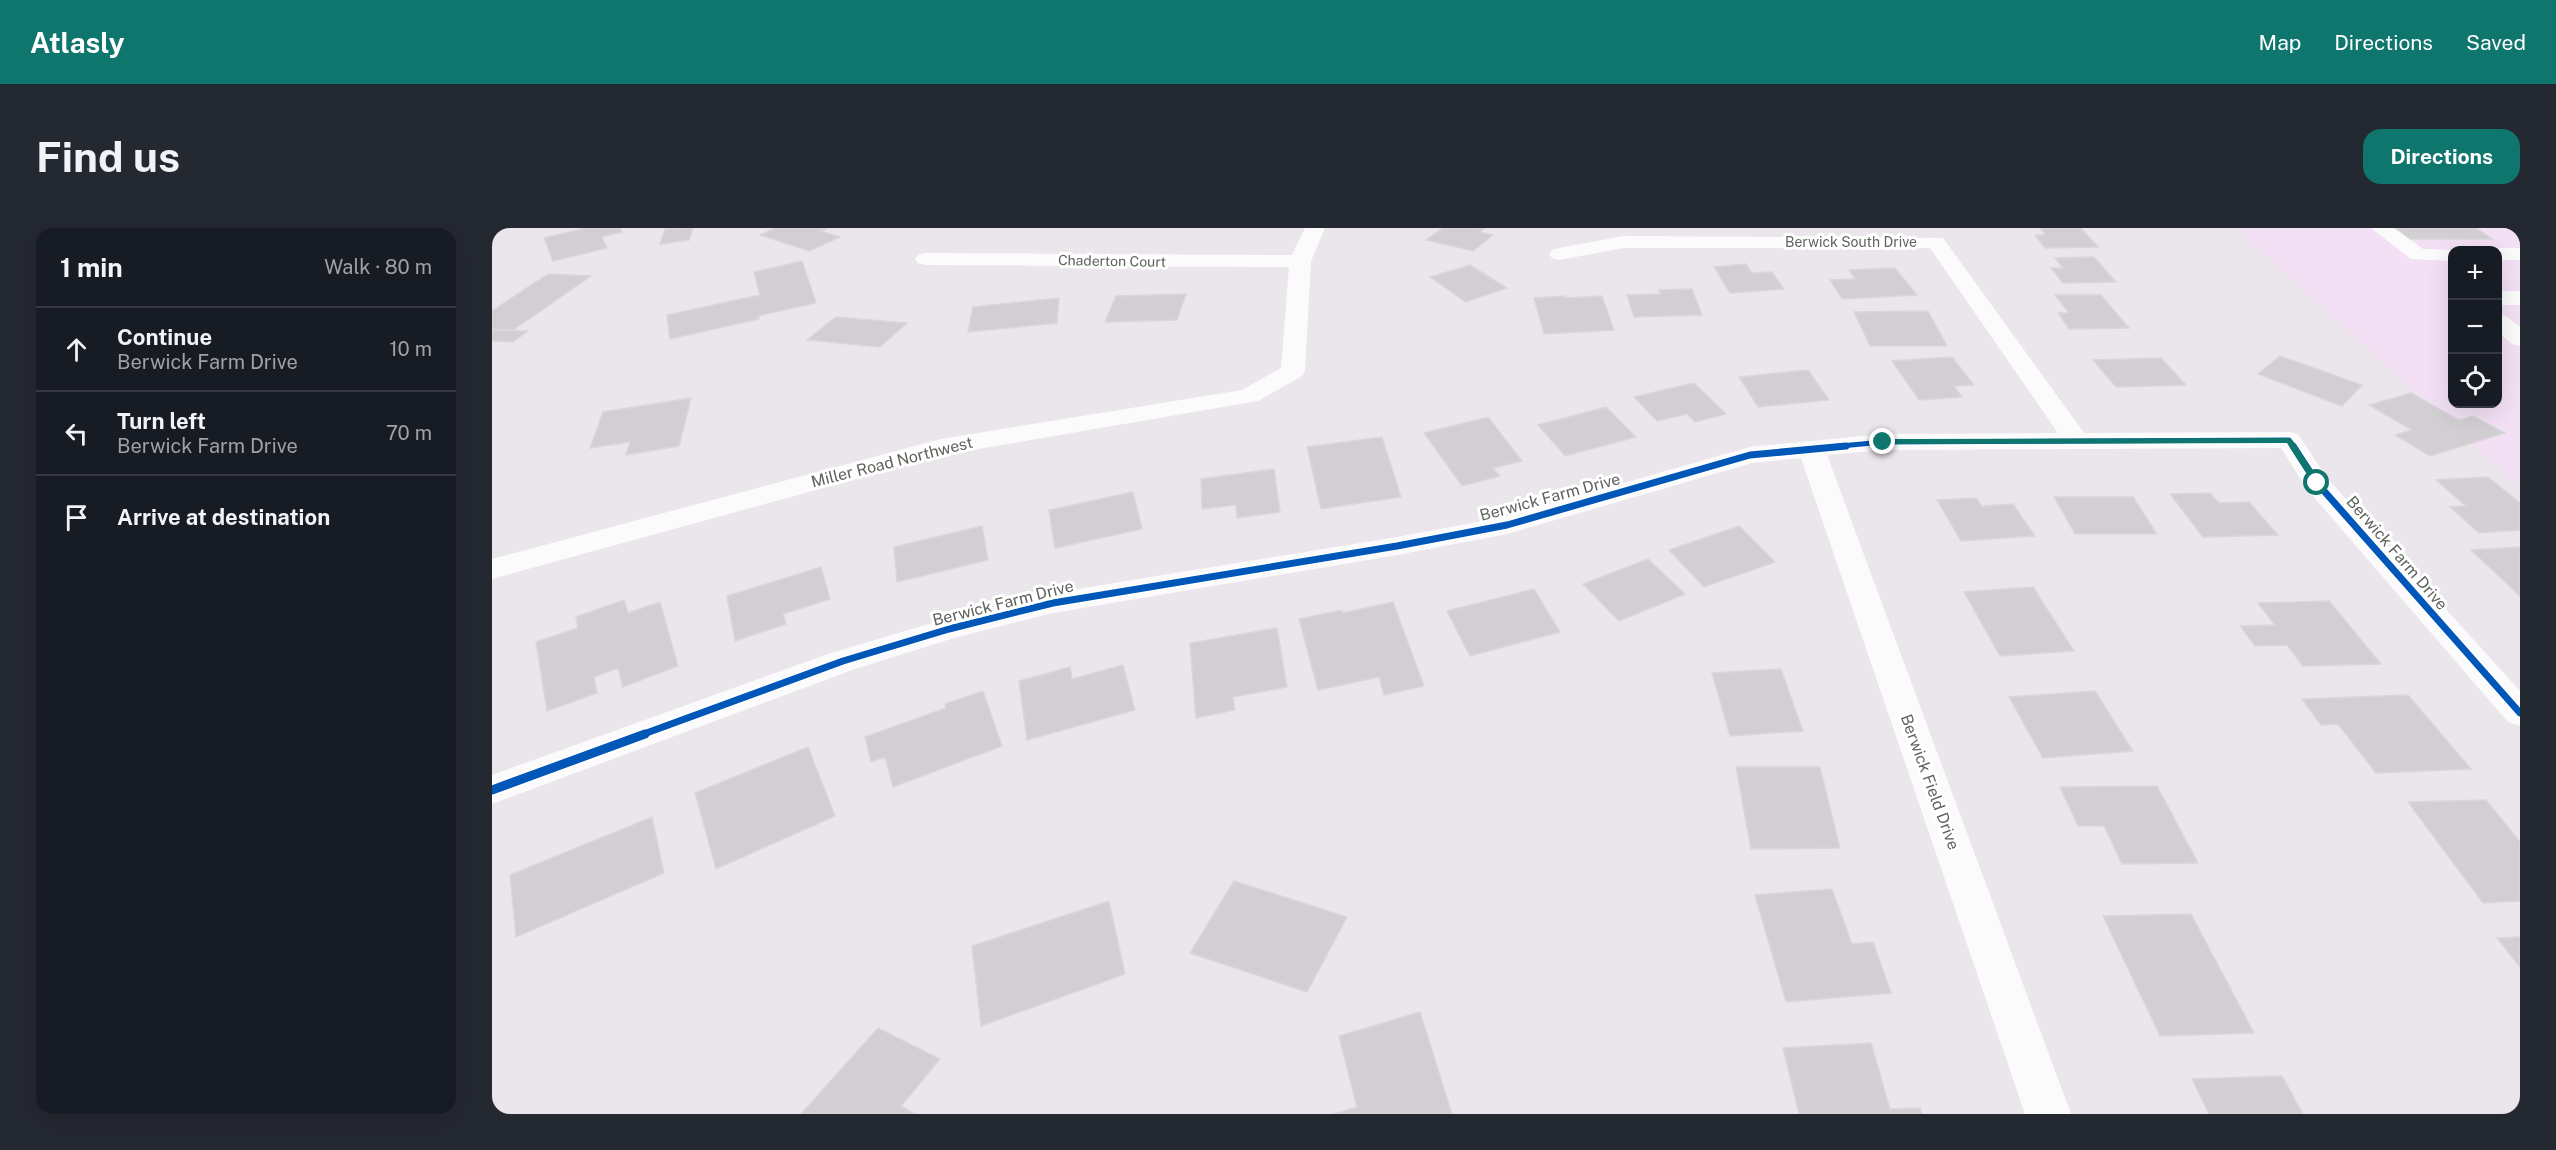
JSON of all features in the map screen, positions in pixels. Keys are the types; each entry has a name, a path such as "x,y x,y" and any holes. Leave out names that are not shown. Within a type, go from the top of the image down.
{"street":[{"path":"1299,261 1315,228"},
{"path":"2381,228 2418,255 2448,255"},
{"name":"Berwick South Drive","path":"1559,254 1624,242 1936,242 2076,441"},
{"path":"2502,254 2520,254"},
{"name":"Chaderton Court","path":"925,259 1299,261"},
{"name":"Miller Road Northwest","path":"492,569 941,447 1249,396 1293,371 1299,261"},
{"path":"2502,298 2520,298"},
{"path":"2502,324 2520,339"},
{"name":"Berwick Farm Drive","path":"492,790 843,661 983,620 1053,603 1397,546 1507,525 1750,455 1883,442 2289,441 2317,483 2520,713"},
{"name":"Berwick Field Drive","path":"1812,450 2048,1114"}],"shaded area":[{"path":"2235,228 2520,228 2520,487"}],"building":[{"path":"586,228 620,228 622,232 602,237 607,248 553,261 544,238"},
{"path":"693,228 689,240 660,244 665,229"},
{"path":"775,228 827,228 821,231 840,237 809,251 760,235"},
{"path":"1443,228 1485,228 1480,232 1493,235 1473,251 1426,240"},
{"path":"2040,228 2081,228 2098,247 2045,248 2035,235 2045,235"},
{"path":"2395,228 2476,228 2492,239 2410,239"},
{"path":"2094,257 2116,282 2063,283 2051,268 2063,268 2055,258"},
{"path":"802,261 816,303 758,316 759,319 670,339 667,315 760,295 754,272"},
{"path":"1746,264 1752,273 1772,272 1784,289 1730,293 1714,267"},
{"path":"1470,265 1507,288 1466,302 1430,277"},
{"path":"1895,268 1917,295 1842,299 1830,280 1855,279 1849,270"},
{"path":"548,274 591,276 513,330 492,329 492,311"},
{"path":"1692,289 1702,315 1634,317 1627,295 1661,294 1659,290"},
{"path":"1186,294 1177,320 1105,322 1116,296"},
{"path":"2055,295 2101,295 2129,328 2069,329 2058,313 2069,313"},
{"path":"1565,296 1565,298 1602,296 1614,330 1544,334 1534,298"},
{"path":"1059,298 1057,323 968,332 973,307"},
{"path":"1928,311 1947,346 1870,346 1854,312"},
{"path":"836,317 907,323 880,347 807,340"},
{"path":"492,330 528,331 513,342 492,341"},
{"path":"2280,356 2362,385 2342,406 2258,374"},
{"path":"1952,357 1974,385 1954,386 1962,397 1919,400 1892,361"},
{"path":"2161,358 2186,385 2116,387 2093,360"},
{"path":"1808,370 1829,400 1758,407 1739,377"},
{"path":"1694,383 1726,414 1695,422 1687,414 1657,421 1634,397"},
{"path":"2411,393 2459,420 2473,416 2505,433 2430,456 2395,435 2412,430 2369,405"},
{"path":"691,398 679,446 626,455 630,442 590,448 603,412"},
{"path":"1606,407 1636,437 1565,456 1538,425"},
{"path":"1488,417 1522,461 1493,468 1500,476 1462,486 1424,433"},
{"path":"1382,437 1401,497 1321,509 1307,447"},
{"path":"1274,469 1280,512 1237,518 1236,505 1202,509 1201,479"},
{"path":"2488,477 2520,503 2520,530 2479,533 2450,507 2466,506 2436,480"},
{"path":"1133,492 1142,529 1055,548 1049,510"},
{"path":"2210,493 2219,503 2249,502 2278,535 2203,537 2170,494"},
{"path":"2054,497 2133,497 2157,534 2075,534"},
{"path":"1976,498 1982,506 2013,504 2035,536 1961,541 1937,500"},
{"path":"982,526 988,560 897,582 894,547"},
{"path":"1739,526 1775,562 1704,587 1669,550"},
{"path":"2520,547 2520,596 2471,550"},
{"path":"1648,559 1685,594 1619,621 1583,584"},
{"path":"821,567 830,599 783,614 786,624 735,641 727,596"},
{"path":"2033,587 2074,651 2000,656 1964,592"},
{"path":"1534,589 1560,632 1470,656 1447,611"},
{"path":"624,600 628,613 660,602 678,666 623,687 618,668 594,677 597,693 547,711 536,642 578,628 576,617"},
{"path":"2329,601 2381,664 2303,666 2287,645 2255,646 2240,626 2275,625 2258,603"},
{"path":"1393,602 1424,686 1384,695 1379,677 1318,690 1299,619"},
{"path":"1277,628 1287,687 1233,697 1235,710 1196,718 1190,643"},
{"path":"1123,665 1135,710 1027,740 1019,681 1070,667 1072,679"},
{"path":"1781,669 1803,731 1730,736 1712,673"},
{"path":"983,691 1002,746 893,787 885,757 871,762 865,737 946,708 945,704"},
{"path":"2095,691 2133,751 2043,758 2009,697"},
{"path":"2408,695 2471,769 2376,773 2338,724 2321,725 2302,699"},
{"path":"808,747 835,816 716,869 695,793"},
{"path":"1736,767 1820,767 1840,848 1751,849"},
{"path":"2157,786 2198,863 2122,864 2104,826 2078,826 2060,787"},
{"path":"2486,800 2520,842 2520,901 2483,903 2408,802"},
{"path":"652,817 664,873 516,937 510,875"},
{"path":"1234,881 1347,917 1307,992 1190,953"},
{"path":"1832,889 1852,944 1873,942 1891,993 1786,1002 1755,895"},
{"path":"1109,901 1125,974 981,1026 972,946"},
{"path":"2191,914 2254,1033 2160,1036 2103,916"},
{"path":"2520,937 2520,967 2497,938"},
{"path":"1420,1012 1452,1114 1334,1114 1357,1107 1339,1036"},
{"path":"878,1028 940,1059 901,1106 915,1114 801,1114"},
{"path":"1871,1043 1890,1109 1920,1108 1922,1114 1799,1114 1783,1048"},
{"path":"2282,1076 2303,1114 2209,1114 2192,1079"}],"cycle path":[{"path":"492,790 843,661 949,629 1053,603 1397,546 1507,525 1750,455 1883,442 2289,440 2317,483 2520,713"}],"route":[{"path":"1883,442 2289,441 2317,483"}]}
